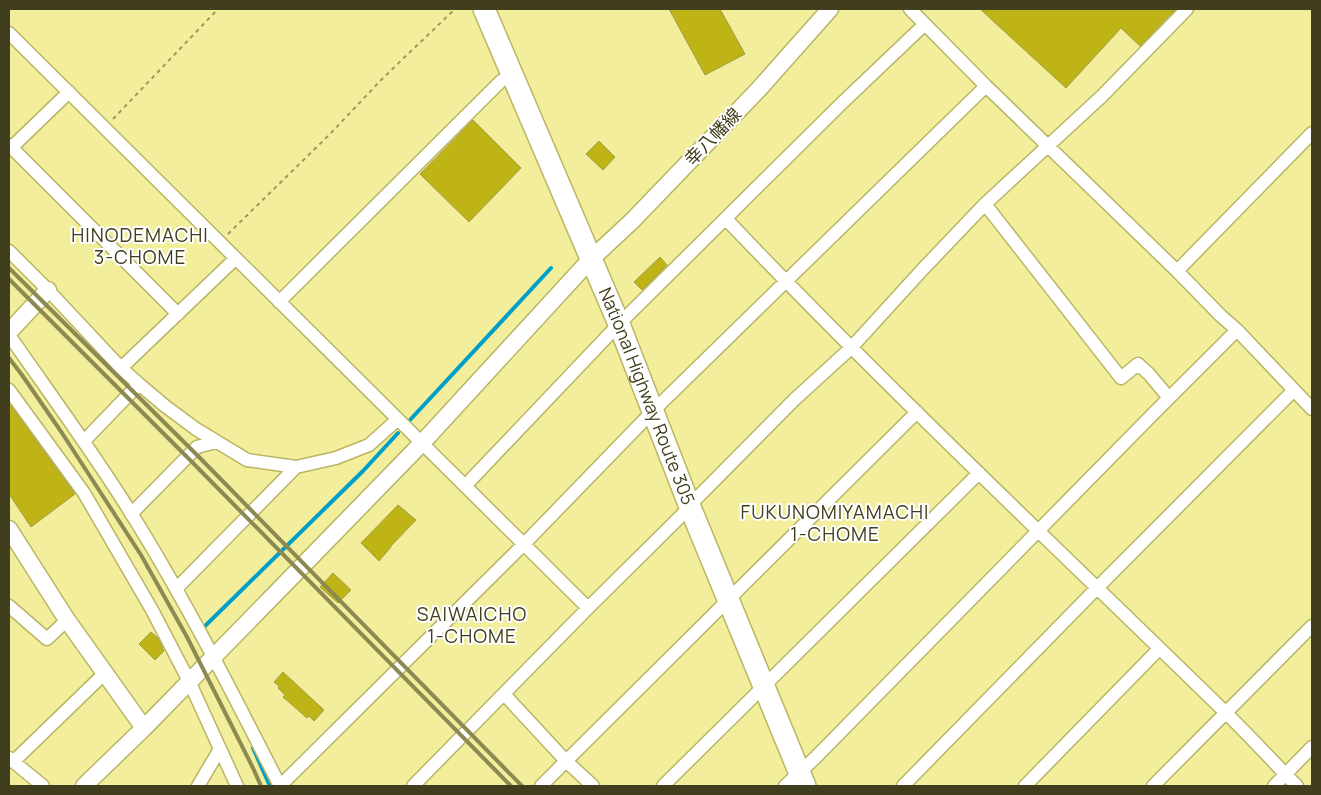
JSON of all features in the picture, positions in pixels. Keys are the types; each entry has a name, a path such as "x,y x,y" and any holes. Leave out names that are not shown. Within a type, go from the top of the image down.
{"highway":[{"name":"National Highway Route 305","path":"484,9 619,324 690,507 764,686 796,781"}],"street":[{"name":"幸八幡線","path":"84,786 144,728 422,443 590,260 632,221 759,89 830,9"},
{"path":"910,9 986,86 1178,271 1312,409"},
{"path":"413,786 795,399 852,348 985,204 1102,96 1187,9"},
{"path":"465,486 619,324 925,24"},
{"path":"9,33 588,608"},
{"path":"279,302 501,81 512,75"},
{"path":"48,290 9,334 84,441 132,514 176,588 213,656 280,786 524,544 652,412 986,86"},
{"path":"69,92 10,147 178,314"},
{"path":"1178,271 1312,133"},
{"path":"985,204 1122,378 1138,364 1170,398"},
{"path":"726,219 852,348 1225,712 1298,786"},
{"path":"9,251 121,368 165,406 216,442 247,460 296,467 336,458 369,445 398,419"},
{"path":"121,368 235,259"},
{"path":"796,781 815,758 1237,330"},
{"path":"84,441 140,384"},
{"path":"9,390 84,493 152,610 189,681 238,786"},
{"path":"903,786 1294,390"},
{"path":"541,786 917,412"},
{"path":"132,514 197,447 216,442"},
{"path":"176,588 296,467"},
{"path":"663,786 979,473"},
{"path":"9,529 67,620 144,728"},
{"path":"9,606 47,638 67,620"},
{"path":"1153,786 1312,626"},
{"path":"1025,786 1159,649"},
{"path":"43,786 11,760 105,673"},
{"path":"504,694 566,761 593,786"},
{"path":"1274,786 1312,747"},
{"path":"198,786 220,749"}],"path":[{"path":"105,128 218,9"},
{"path":"219,243 330,134 383,78 455,9"}],"building":[{"path":"669,9 720,9 745,54 705,75"},
{"path":"980,9 1176,9 1140,46 1121,28 1066,88"},
{"path":"473,120 521,168 469,222 420,174"},
{"path":"599,141 615,157 603,170 586,154"},
{"path":"660,257 667,265 642,290 634,282"},
{"path":"9,403 75,494 31,527 9,494"},
{"path":"398,505 416,520 379,561 361,543"},
{"path":"333,573 351,590 338,603 320,587"},
{"path":"151,632 158,638 164,651 155,660 139,644"},
{"path":"283,672 324,710 314,721 309,716 307,718 283,697 285,695 274,682"}],"waterway":[{"path":"410,420 551,268"},
{"path":"205,626 363,471 398,433"},
{"path":"253,748 270,786"}],"railway":[{"path":"9,268 198,456 522,786"},
{"path":"9,279 511,786"},
{"path":"9,358 62,433 141,555 187,637 261,786"}],"district":[{"name":"HINODEMACHI 3-CHOME","path":"140,246"},
{"name":"FUKUNOMIYAMACHI 1-CHOME","path":"835,523"},
{"name":"SAIWAICHO 1-CHOME","path":"472,625"}]}
